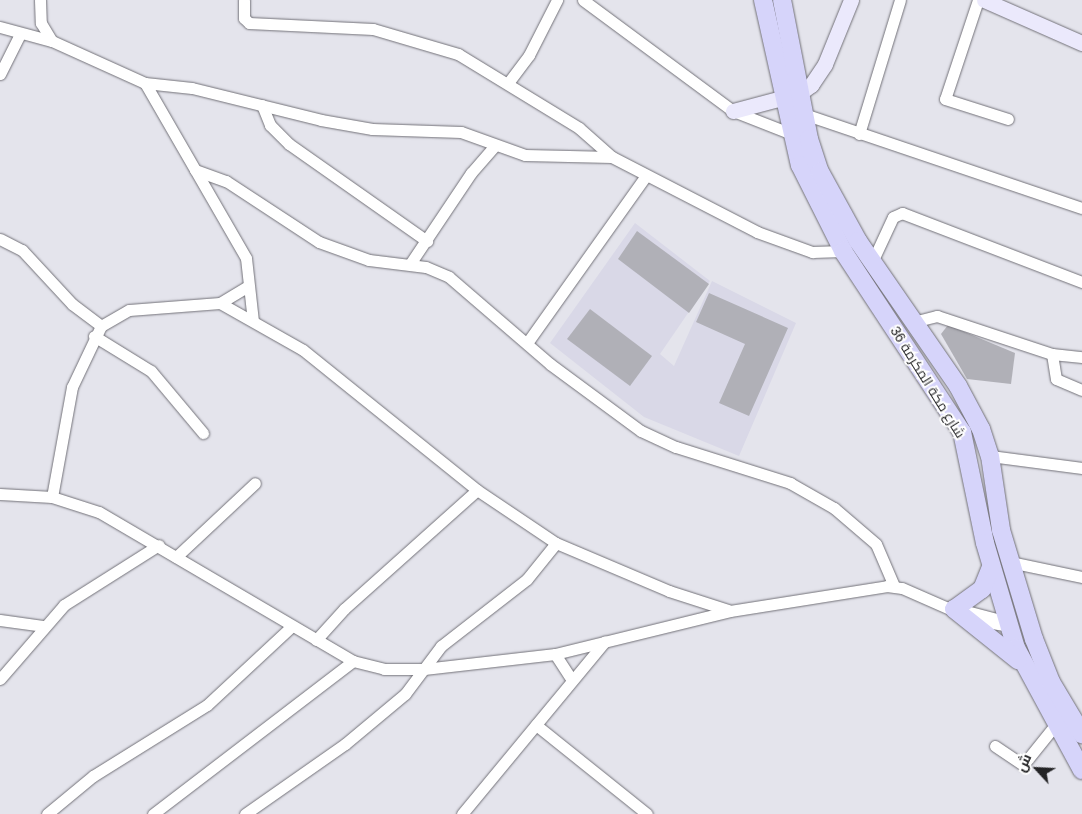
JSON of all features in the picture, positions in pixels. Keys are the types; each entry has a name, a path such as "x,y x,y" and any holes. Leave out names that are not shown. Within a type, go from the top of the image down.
{"main road":[{"name":"شارع مكة المكرمة 36","path":"763,0 781,97 800,165 842,251 962,432 991,567 1008,626 1024,666 1082,770"},
{"name":"شارع مكة المكرمة 36","path":"782,0 809,139 820,172 873,260 913,322 958,386 990,456 1010,562 1022,602 1051,682 1082,734"},
{"path":"991,567 982,589 954,608 1024,666"},
{"path":"1022,602 1008,626 1021,637 1039,675 1051,682"}],"street":[{"path":"40,0 41,23 52,41"},
{"path":"244,0 244,18 249,23 373,29 458,54 579,128 612,157 645,176 757,232 812,252 842,251"},
{"path":"508,83 529,55 557,0"},
{"path":"583,0 603,5 733,110 791,135 809,139"},
{"path":"733,110 800,93 825,64 851,0"},
{"path":"859,134 900,0"},
{"path":"978,0 945,99 1008,119"},
{"path":"984,0 1082,43"},
{"path":"0,27 20,34 52,41 145,83 262,105 372,129 469,134 495,145 541,157 612,157"},
{"path":"0,74 20,34"},
{"path":"145,83 246,258 247,287 253,320"},
{"path":"262,105 270,125 289,144 426,241"},
{"path":"804,114 1082,208"},
{"path":"410,264 471,173 495,145"},
{"path":"195,170 226,181 319,242 369,260 410,264 441,272 465,287 527,344 641,430 676,447 790,483 834,508 876,544 894,586"},
{"path":"527,344 645,176"},
{"path":"873,260 894,217 902,213 1082,282"},
{"path":"0,239 22,250 72,304 101,326"},
{"path":"52,497 72,388 94,336 101,326 129,310 220,303 247,287"},
{"path":"220,303 303,350 477,490 556,543 669,591 730,611"},
{"path":"913,322 938,316 1052,354 1082,357"},
{"path":"94,336 151,370 203,433"},
{"path":"1052,354 1056,379 1082,390"},
{"path":"990,456 1082,468"},
{"path":"176,557 255,483"},
{"path":"316,640 344,609 477,490"},
{"path":"0,494 52,497 99,512 159,545 176,557 353,661 384,669 424,669 555,654 730,611 894,586 954,608 975,620 1008,626"},
{"path":"245,814 345,744 405,694 449,640 527,579 556,543"},
{"path":"0,679 43,626 64,605 159,545"},
{"path":"1010,562 1082,577"},
{"path":"0,620 43,626"},
{"path":"47,814 93,776 207,705 292,626"},
{"path":"462,814 605,641"},
{"path":"555,654 572,680"},
{"path":"153,814 353,661"},
{"path":"536,724 647,814"},
{"path":"995,746 1023,765 1056,724"}],"shaded area":[{"path":"635,223 710,281 660,354 674,366 712,281 796,323 739,456 644,417 550,343"}],"building":[{"path":"637,231 709,284 689,313 618,259"},
{"path":"709,293 788,328 749,416 719,403 745,344 696,322"},
{"path":"590,309 652,356 630,386 567,339"},
{"path":"948,325 1015,353 1011,384 967,379 941,334"}]}
